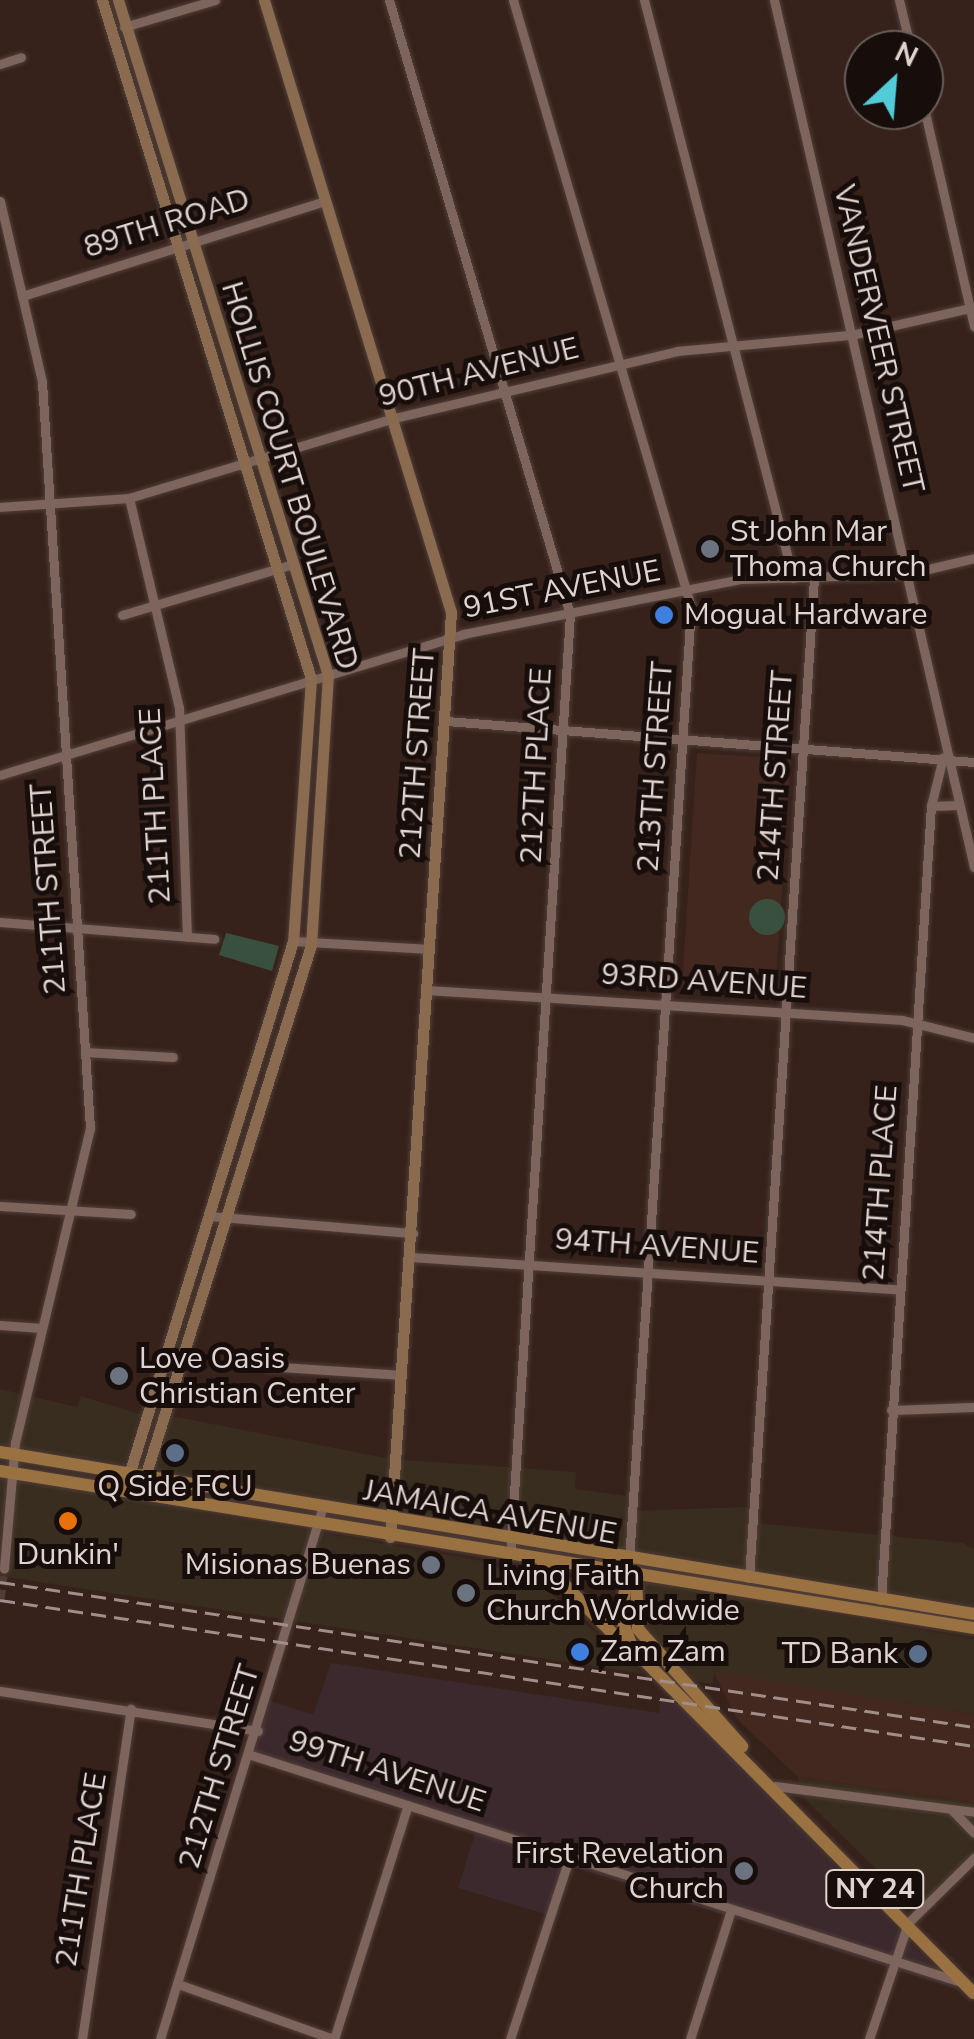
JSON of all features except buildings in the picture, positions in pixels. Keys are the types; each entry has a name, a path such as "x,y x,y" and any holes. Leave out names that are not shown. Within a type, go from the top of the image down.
{"main road":[{"name":"HOLLIS COURT BOULEVARD","path":"102,0 179,247 209,319"},
{"name":"HOLLIS COURT BOULEVARD","path":"118,0 192,243 245,464 311,679 294,941 124,1491"},
{"name":"212TH STREET","path":"264,0 394,418 451,638 390,1530"},
{"path":"135,106 148,100"},
{"path":"154,166 167,161"},
{"name":"HOLLIS COURT BOULEVARD","path":"140,1494 310,945 328,675 262,459 229,385"},
{"path":"306,760 322,761"},
{"path":"299,852 316,852"},
{"path":"266,1028 284,1032"},
{"path":"237,1119 257,1125"},
{"path":"188,1282 205,1287"},
{"path":"165,1352 184,1357"},
{"name":"JAMAICA AVENUE","path":"0,1452 322,1509 510,1559 881,1598 974,1614"},
{"name":"JAMAICA AVENUE","path":"0,1471 318,1525 511,1543 606,1558 632,1572"},
{"name":"NY 24","path":"542,1563 775,1786 969,1988"},
{"path":"632,1572 622,1623 643,1661"},
{"name":"NY 24","path":"632,1572 636,1627 775,1786"},
{"name":"JAMAICA AVENUE","path":"748,1586 879,1614 974,1628"}],"street":[{"path":"112,32 215,0"},
{"name":"212TH PLACE","path":"389,0 570,614 566,729 510,1559"},
{"name":"213TH STREET","path":"513,0 685,590 683,737 632,1572"},
{"path":"644,0 793,578 907,574 974,558"},
{"name":"VANDERVEER STREET","path":"774,0 907,574 942,756 974,868"},
{"path":"899,0 906,30"},
{"path":"0,64 21,57"},
{"path":"929,130 974,326"},
{"name":"89TH ROAD","path":"22,296 326,201"},
{"name":"211TH STREET","path":"0,202 42,382 90,1128 16,1454 18,1474 4,1570"},
{"name":"90TH AVENUE","path":"0,508 129,498 394,418 617,366 734,347 851,335 972,308"},
{"name":"211TH PLACE","path":"129,498 180,720 188,937"},
{"path":"122,616 293,564"},
{"name":"91ST AVENUE","path":"0,776 451,638 685,590 793,578"},
{"name":"214TH STREET","path":"748,1586 814,578"},
{"path":"446,721 804,745 974,762"},
{"name":"214TH PLACE","path":"879,1614 931,806 942,756"},
{"path":"931,806 959,805"},
{"path":"0,922 214,939"},
{"path":"294,941 430,950"},
{"name":"93RD AVENUE","path":"428,990 786,1012 917,1025 974,1038"},
{"path":"85,1052 173,1058"},
{"path":"0,1206 131,1214"},
{"path":"210,1216 224,1222 413,1233"},
{"name":"94TH AVENUE","path":"411,1256 900,1289"},
{"path":"0,1325 42,1328"},
{"path":"266,1366 402,1376"},
{"path":"891,1410 974,1407"},
{"name":"212TH STREET","path":"160,2039 251,1755 322,1509"},
{"name":"99TH AVENUE","path":"0,1691 258,1730"},
{"name":"211TH PLACE","path":"82,2039 131,1709"},
{"name":"99TH AVENUE","path":"251,1755 969,1988"},
{"path":"775,1786 974,1812"},
{"path":"178,1984 333,2039 408,1805"},
{"path":"951,1809 974,1833"},
{"path":"510,2039 570,1858"},
{"path":"869,2039 908,1924 974,1858"},
{"path":"690,2039 731,1910"}],"shaded area":[{"path":"697,753 791,759 775,993 682,987"},
{"path":"0,1389 77,1407 81,1396 140,1414 124,1464 0,1444"},
{"path":"166,1415 391,1459 576,1472 575,1489 627,1496 627,1511 747,1507 746,1522 963,1543 974,1549 974,1606 153,1469"},
{"path":"0,1477 483,1561 542,1586 644,1674 0,1576"},
{"path":"644,1582 974,1639 974,1714 714,1672 713,1684 695,1681 641,1620"},
{"path":"331,1663 659,1713 660,1701 678,1704 954,1988 571,1866 555,1917 458,1888 476,1831 252,1758 270,1701 313,1715"},
{"path":"713,1671 974,1714 974,1803 798,1777 737,1719"},
{"path":"798,1777 974,1803 974,1853 917,1909 804,1798"}],"green space":[{"path":"767,899 780,904 785,917 780,930 767,935 754,930 749,917 754,904"},
{"path":"226,933 279,946 272,971 219,955"}],"tunnel":[{"path":"0,1598 4,1569"}],"railway":[{"path":"0,1582 974,1727"},
{"path":"0,1600 974,1746"}],"place":[{"name":"St John Mar Thoma Church","path":"710,549"},
{"name":"Mogual Hardware","path":"664,615"},
{"name":"Love Oasis Christian Center","path":"119,1376"},
{"name":"Q Side FCU","path":"175,1453"},
{"name":"Dunkin'","path":"68,1521"},
{"name":"Misionas Buenas","path":"431,1565"},
{"name":"Living Faith Church Worldwide","path":"466,1593"},
{"name":"Zam Zam","path":"580,1652"},
{"name":"TD Bank","path":"918,1654"},
{"name":"First Revelation Church","path":"744,1871"}]}
